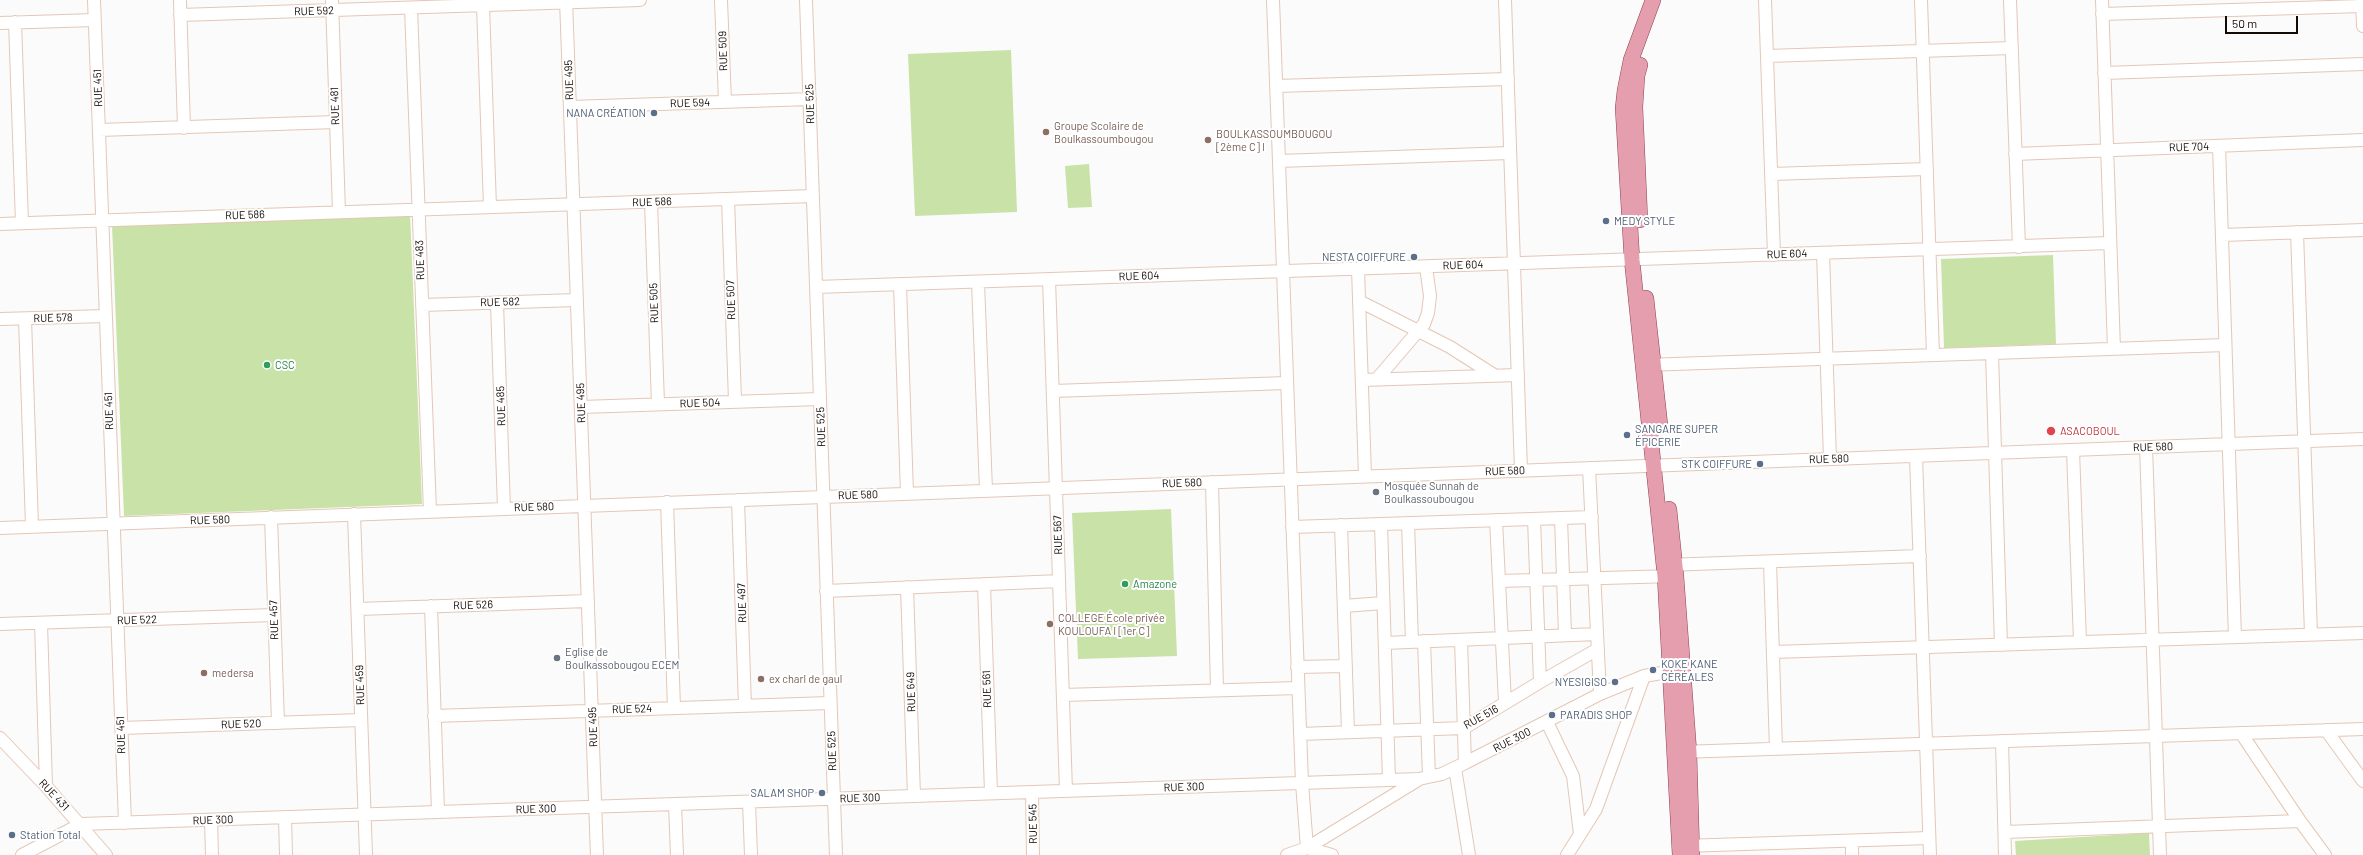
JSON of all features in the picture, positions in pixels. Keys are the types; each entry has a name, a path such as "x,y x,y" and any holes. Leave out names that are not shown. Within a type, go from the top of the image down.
{"main road":[{"path":"1653,0 1631,60 1624,90 1623,108 1637,259 1670,570 1682,752 1686,851"},
{"path":"1637,259 1636,91 1640,63 1663,0"}],"street":[{"name":"RUE 451","path":"94,0 125,823"},
{"path":"180,0 184,128"},
{"name":"RUE 592","path":"180,16 332,5 411,8 566,1 640,0"},
{"name":"RUE 509","path":"721,0 724,102"},
{"name":"RUE 525","path":"806,0 836,855"},
{"path":"1273,0 1298,688 1302,783 1307,848"},
{"path":"1505,0 1521,470"},
{"path":"1765,0 1774,255"},
{"path":"1921,0 1933,355"},
{"path":"2010,0 2019,247"},
{"path":"2102,0 2114,349"},
{"name":"RUE 495","path":"566,1 597,855"},
{"path":"2102,14 2362,3 2363,26"},
{"name":"RUE 481","path":"332,5 339,212"},
{"path":"483,5 490,207"},
{"name":"RUE 483","path":"411,8 430,511"},
{"path":"0,23 95,20"},
{"path":"15,22 22,223"},
{"path":"1767,56 2012,48"},
{"path":"2104,73 2363,64"},
{"path":"1276,86 1508,79"},
{"name":"RUE 594","path":"570,107 810,99"},
{"path":"99,130 336,122"},
{"name":"RUE 704","path":"2016,154 2363,140"},
{"path":"2219,146 2235,637"},
{"path":"1279,161 1510,153"},
{"path":"1771,174 1927,169"},
{"name":"RUE 586","path":"0,224 813,196"},
{"name":"RUE 507","path":"728,199 735,401"},
{"name":"RUE 505","path":"651,202 658,404"},
{"path":"2222,235 2363,230"},
{"path":"2297,232 2311,634"},
{"name":"RUE 604","path":"816,287 2110,244"},
{"path":"1823,253 1830,459"},
{"path":"1377,379 1424,324 1428,313 1430,296 1426,266"},
{"path":"1358,269 1365,476"},
{"name":"RUE 567","path":"1049,279 1066,791"},
{"path":"978,282 986,490"},
{"path":"900,284 908,494"},
{"name":"RUE 582","path":"422,305 577,300"},
{"path":"1359,301 1419,330 1472,359 1494,375"},
{"name":"RUE 485","path":"497,302 504,509"},
{"name":"RUE 578","path":"0,320 106,316"},
{"path":"25,319 32,526"},
{"path":"1649,365 2225,346"},
{"path":"1992,353 2001,645"},
{"path":"1362,380 1518,374"},
{"path":"1053,391 1287,383"},
{"name":"RUE 504","path":"581,407 820,398"},
{"name":"RUE 580","path":"0,528 2363,439"},
{"path":"2146,447 2160,855"},
{"path":"2073,450 2080,642"},
{"path":"1916,456 1930,855"},
{"path":"1589,468 1600,694"},
{"path":"1212,482 1217,690"},
{"name":"RUE 497","path":"738,500 745,706"},
{"path":"667,502 674,708"},
{"name":"RUE 459","path":"354,514 366,855"},
{"name":"RUE 457","path":"271,517 278,722"},
{"path":"1292,527 1592,517"},
{"path":"1560,518 1564,635"},
{"path":"1534,519 1540,682"},
{"path":"1496,520 1505,703"},
{"path":"1408,523 1412,642"},
{"path":"1381,524 1389,780"},
{"path":"1341,525 1348,732"},
{"path":"1500,581 1594,578 1770,562 1920,556"},
{"path":"1770,562 1776,749"},
{"path":"826,591 1059,581"},
{"name":"RUE 561","path":"984,584 991,793"},
{"name":"RUE 649","path":"907,587 914,796"},
{"name":"RUE 526","path":"358,608 588,601"},
{"path":"1344,606 1383,603"},
{"path":"431,606 438,812"},
{"name":"RUE 522","path":"0,624 274,615"},
{"path":"41,623 46,786"},
{"path":"1773,652 2363,633"},
{"path":"1385,643 1598,634"},
{"path":"1461,640 1464,728 1460,766 1470,855"},
{"path":"1287,855 1307,848 1424,777 1427,729 1424,642"},
{"name":"RUE 516","path":"1300,734 1464,728 1598,649"},
{"path":"1298,667 1346,666"},
{"name":"RUE 300","path":"22,855 81,824 1389,780 1424,777 1460,766 1600,694 1644,676 1677,670"},
{"path":"1567,855 1596,810 1644,676"},
{"path":"1063,696 1298,688"},
{"name":"RUE 524","path":"434,716 830,703"},
{"name":"RUE 520","path":"121,728 362,720"},
{"path":"1547,722 1573,776 1580,834"},
{"path":"1682,752 2363,729"},
{"path":"2326,730 2363,781"},
{"path":"2241,733 2300,821 2325,855"},
{"name":"RUE 431","path":"0,738 81,824 106,855"},
{"path":"2002,741 2005,855"},
{"name":"RUE 545","path":"1032,792 1033,855"},
{"path":"749,802 751,855"},
{"path":"675,804 677,855"},
{"path":"285,817 286,855"},
{"path":"211,820 212,855"},
{"path":"2005,832 2300,821"},
{"path":"1686,851 1774,849 1852,841 1930,838"},
{"path":"1852,841 1852,855"},
{"path":"1307,848 1332,855"}],"green space":[{"path":"1011,50 1017,212 915,216 908,54"},
{"path":"1089,164 1092,207 1068,208 1065,166"},
{"name":"CSC","path":"410,213 422,504 124,516 112,225"},
{"path":"2053,255 2056,344 1944,348 1941,259"},
{"name":"Amazone","path":"1171,509 1177,656 1078,659 1072,513"},
{"path":"2149,833 2150,855 2016,855 2015,841"}],"place":[{"name":"NANA CRÉATION","path":"654,113"},
{"name":"Groupe Scolaire de Boulkassoumbougou","path":"1046,132"},
{"name":"BOULKASSOUMBOUGOU [2ème C] I","path":"1208,140"},
{"name":"MEDY STYLE","path":"1606,221"},
{"name":"NESTA COIFFURE","path":"1414,257"},
{"name":"CSC","path":"267,365"},
{"name":"ASACOBOUL","path":"2051,431"},
{"name":"SANGARE SUPER ÉPICERIE","path":"1627,435"},
{"name":"STK COIFFURE","path":"1760,464"},
{"name":"Mosquée Sunnah de Boulkassoubougou","path":"1376,492"},
{"name":"Amazone","path":"1125,584"},
{"name":"COLLEGE École privée KOULOUFA I [1er C]","path":"1050,624"},
{"name":"Eglise de Boulkassobougou ECEM","path":"557,658"},
{"name":"KOKE KANE CÉRÉALES","path":"1653,670"},
{"name":"medersa","path":"204,673"},
{"name":"ex charl de gaul","path":"761,679"},
{"name":"NYESIGISO","path":"1615,682"},
{"name":"PARADIS SHOP","path":"1552,715"},
{"name":"SALAM SHOP","path":"822,793"},
{"name":"Station Total","path":"12,835"}]}
